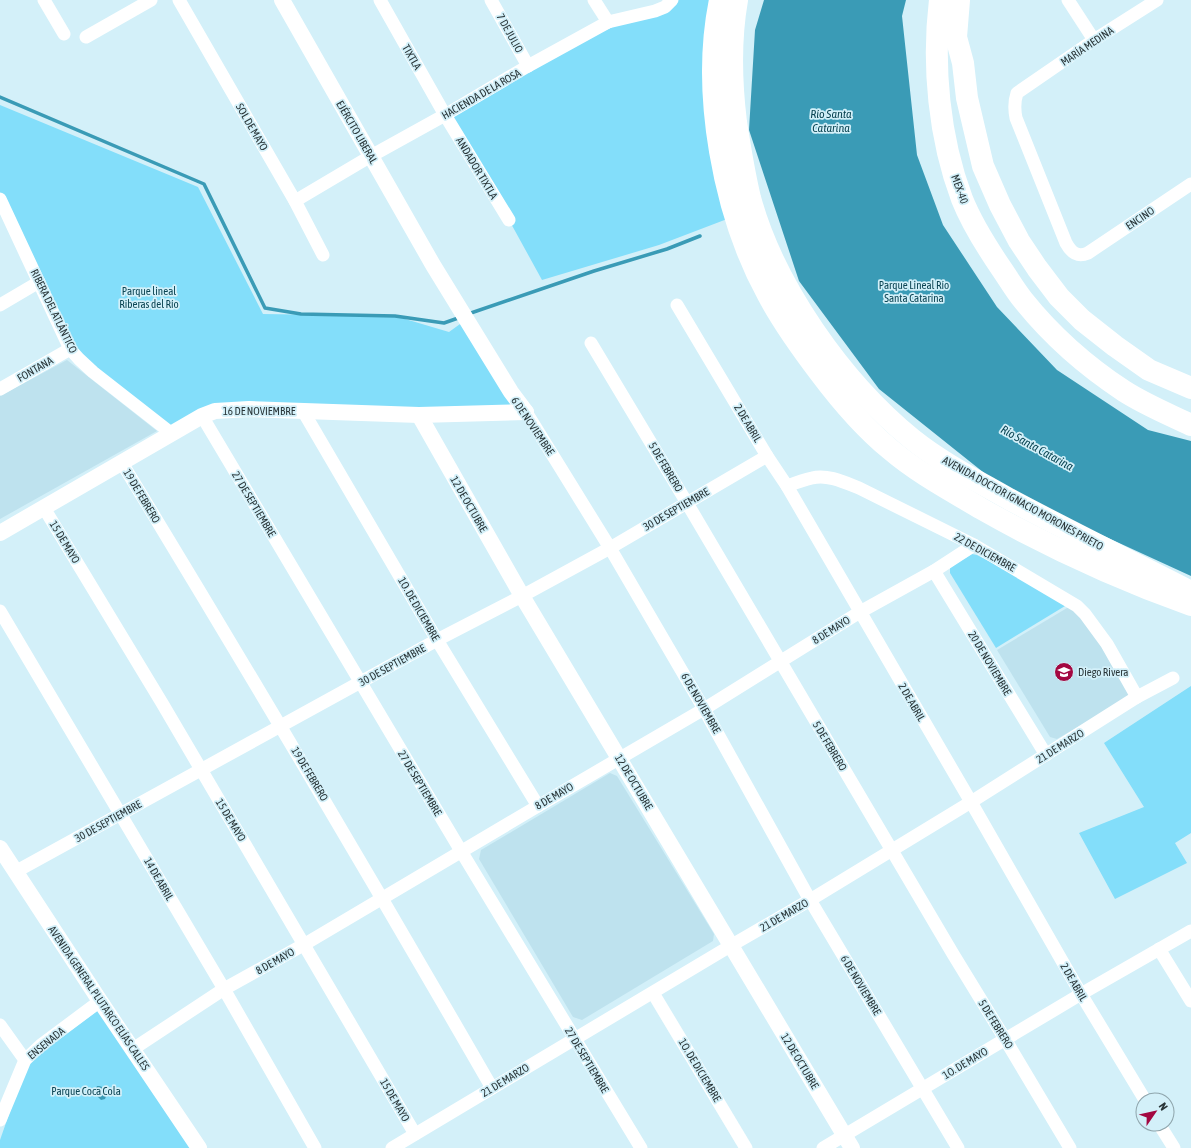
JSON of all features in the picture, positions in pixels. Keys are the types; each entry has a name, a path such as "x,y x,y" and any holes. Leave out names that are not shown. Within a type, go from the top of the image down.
{"highway":[{"name":"AVENIDA DOCTOR IGNACIO MORONES PRIETO","path":"720,0 714,59 714,105 721,156 731,203 747,249 768,295 800,346 837,396 865,426 892,450 920,472 952,491 1007,523 1087,562 1191,605"},
{"name":"AVENIDA DOCTOR IGNACIO MORONES PRIETO","path":"737,0 733,22 732,67 735,110 740,152 751,199 766,243 784,281 832,357 874,404 913,439 955,469 1055,524 1191,592"},
{"name":"MEX-40","path":"940,0 937,25 937,59 939,90 950,161 963,200 978,232 1022,299 1039,319 1066,346 1124,391 1161,411 1191,424"},
{"path":"959,0 956,37 963,64 967,98 983,166 1000,205 1019,241 1041,274 1059,297 1082,320 1149,370 1191,388"}],"street":[{"path":"44,0 64,34"},
{"path":"86,37 152,0"},
{"name":"SOL DE MAYO","path":"179,0 295,201 323,255"},
{"name":"EJÉRCITO LIBERAL","path":"282,0 433,265"},
{"name":"TIXTLA","path":"380,0 445,115"},
{"name":"7 DE JULIO","path":"491,0 528,66"},
{"path":"594,0 608,22"},
{"name":"HACIENDA DE LA ROSA","path":"295,201 528,66 608,22 655,11 665,7 671,0"},
{"path":"1068,0 1094,40"},
{"name":"MARÍA MEDINA","path":"1088,253 1079,255 1075,254 1070,250 1066,242 1016,118 1014,100 1018,92 1094,40 1157,0"},
{"name":"ANDADOR TIXTLA","path":"445,115 509,220"},
{"name":"ENCINO","path":"1088,253 1191,184"},
{"name":"RIBERA DEL ATLÁNTICO","path":"0,199 4,217 39,282 70,349 93,372 171,434"},
{"name":"6 DE NOVIEMBRE","path":"433,265 510,392 526,412 610,548 704,709 810,900 958,1148"},
{"path":"0,305 39,282"},
{"name":"2 DE ABRIL","path":"677,305 767,456 787,486 1081,994 1140,1092"},
{"name":"5 DE FEBRERO","path":"591,343 953,954 1006,1039 1070,1148"},
{"name":"FONTANA","path":"0,389 70,349"},
{"name":"16 DE NOVIEMBRE","path":"0,533 202,416 215,411 249,409 419,416 526,412"},
{"name":"1O. DE DICIEMBRE","path":"303,411 437,640 538,806"},
{"name":"27 DE SEPTIEMBRE","path":"202,416 461,851 641,1148"},
{"name":"12 DE OCTUBRE","path":"419,416 522,596 732,945 848,1142"},
{"name":"30 DE SEPTIEMBRE","path":"15,872 437,640 610,548 767,456"},
{"name":"19 DE FEBRERO","path":"122,463 383,898 492,1088"},
{"name":"22 DE DICIEMBRE","path":"787,486 813,477 825,477 841,480 974,545 1060,596 1082,610 1107,644 1137,697"},
{"name":"15 DE MAYO","path":"44,508 201,770 415,1134"},
{"name":"8 DE MAYO","path":"133,1049 224,989 383,898 704,709 860,612 934,570 974,545"},
{"name":"20 DE NOVIEMBRE","path":"934,570 1046,755"},
{"name":"14 DE ABRIL","path":"0,611 224,989 315,1148"},
{"name":"21 DE MARZO","path":"392,1148 810,900 971,802 1137,697 1173,678"},
{"name":"AVENIDA GENERAL PLUTARCO ELÍAS CALLES","path":"0,848 100,1001 199,1148"},
{"name":"1O. DE MAYO","path":"823,1148 848,1142 922,1089 1081,994 1191,931"},
{"path":"1159,949 1191,1001"},
{"name":"1O. DE DICIEMBRE","path":"653,993 746,1148"},
{"name":"ENSENADA","path":"0,1120 25,1060 41,1045 100,1001"},
{"path":"0,1025 25,1060"},
{"path":"1164,1132 1174,1148"}],"shaded area":[{"path":"67,360 157,431 0,519 0,396"},
{"name":"Diego Rivera","path":"1072,605 1082,615 1130,693 1126,699 1057,739 1050,737 997,650"},
{"path":"610,773 617,776 714,934 713,941 582,1020 573,1017 479,859 481,850"}],"green space":[{"path":"671,0 723,0 735,216 659,245 542,280 509,220 445,115 528,66"},
{"name":"Parque lineal Riberas del Río","path":"0,105 198,187 263,314 395,316 449,332 467,319 526,412 227,410 171,433 79,359 0,202"},
{"path":"972,554 977,555 1070,603 996,648 950,573 950,567"},
{"path":"1191,686 1191,833 1175,843 1187,863 1115,899 1079,833 1144,807 1104,743"},
{"name":"Parque Coca Cola","path":"101,1008 191,1148 0,1148 0,1140 27,1063"}],"water":[{"name":"Río Santa Catarina","path":"764,0 906,0 902,16 917,155 943,225 997,307 1057,370 1148,430 1191,441 1191,576 1008,492 879,389 799,281 749,130 755,30"},
{"path":"97,1086 104,1088 107,1094 105,1099 101,1100 97,1096 95,1091"}],"waterway":[{"path":"0,97 204,184 265,308 301,314 395,316 444,323 461,317"},
{"path":"468,314 594,271 667,249 700,236"}],"place":[{"name":"Diego Rivera","path":"1064,672"}],"park label":[{"name":"Parque Lineal Río Santa Catarina","path":"914,291"}]}
